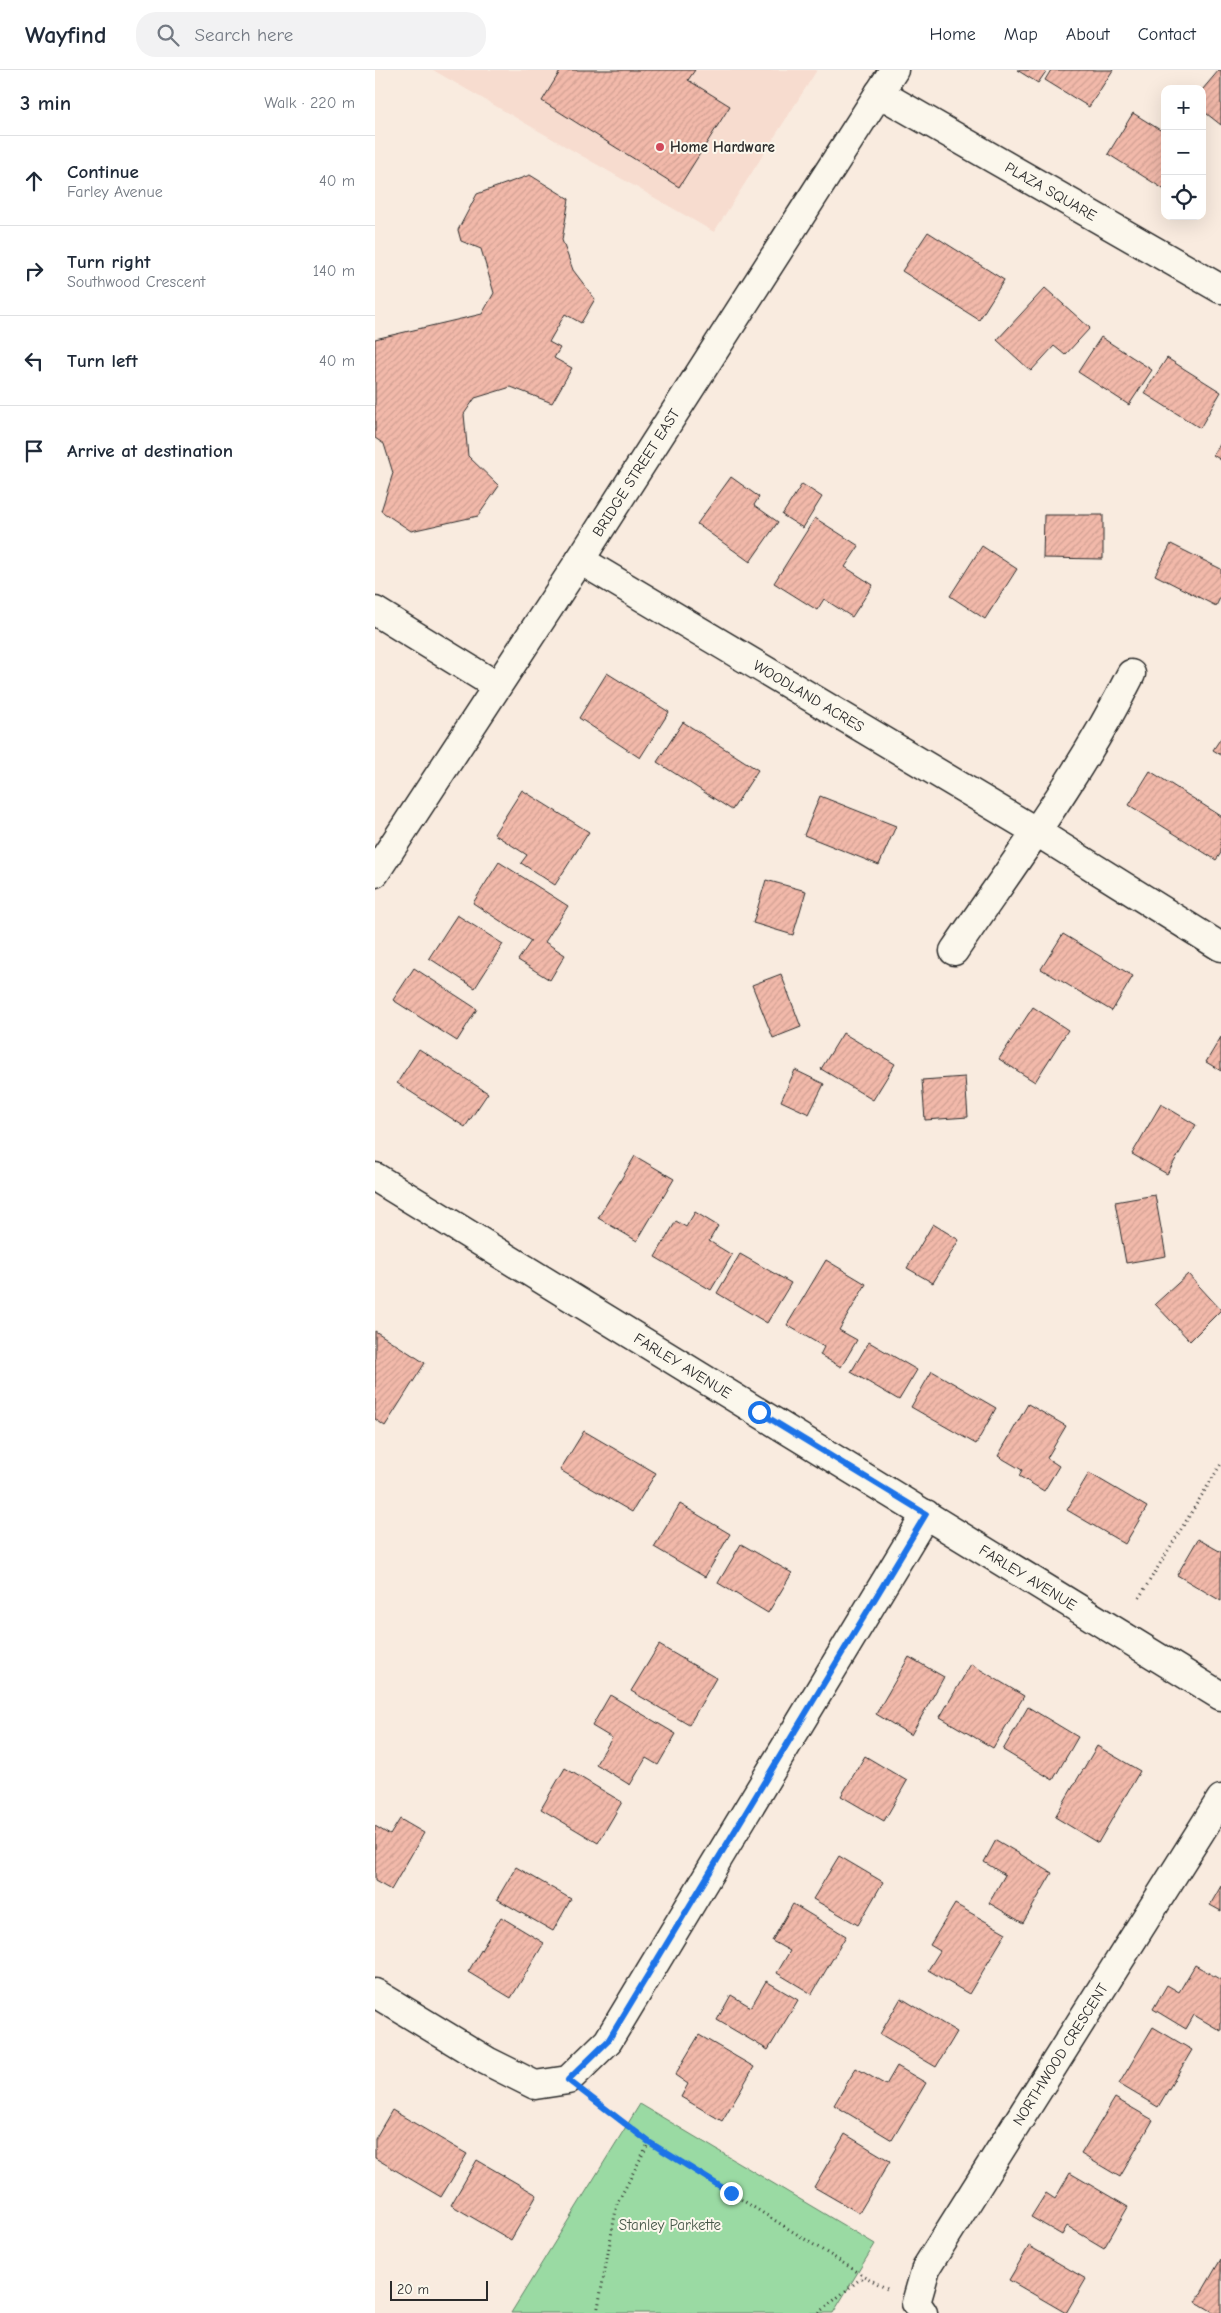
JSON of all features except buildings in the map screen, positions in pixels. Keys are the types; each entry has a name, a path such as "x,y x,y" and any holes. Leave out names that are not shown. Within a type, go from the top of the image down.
{"street":[{"name":"PLAZA SQUARE","path":"887,77 1221,289"},
{"name":"BRIDGE STREET EAST","path":"375,873 580,560 887,77"},
{"name":"WOODLAND ACRES","path":"580,560 1037,832 1221,947"},
{"path":"375,611 497,686"},
{"path":"953,951 1037,832 1107,722 1131,674"},
{"name":"FARLEY AVENUE","path":"375,1177 1221,1696"},
{"path":"375,1994 487,2061 535,2085 568,2080 608,2041 926,1514"},
{"name":"NORTHWOOD CRESCENT","path":"919,2308 926,2268 1221,1798"}],"path":[{"path":"1139,1598 1221,1464"},
{"path":"568,2080 649,2142 863,2276 919,2308"},
{"path":"597,2313 617,2204 649,2142"},
{"path":"818,2313 863,2276"}],"shaded area":[{"path":"433,70 817,70 714,232"}],"green space":[{"name":"Stanley Parkette","path":"640,2104 875,2244 833,2313 511,2313"}],"place":[{"name":"Home Hardware","path":"660,147"}],"route":[{"path":"731,2193 649,2142 568,2080 608,2041 926,1514 759,1412"}]}
